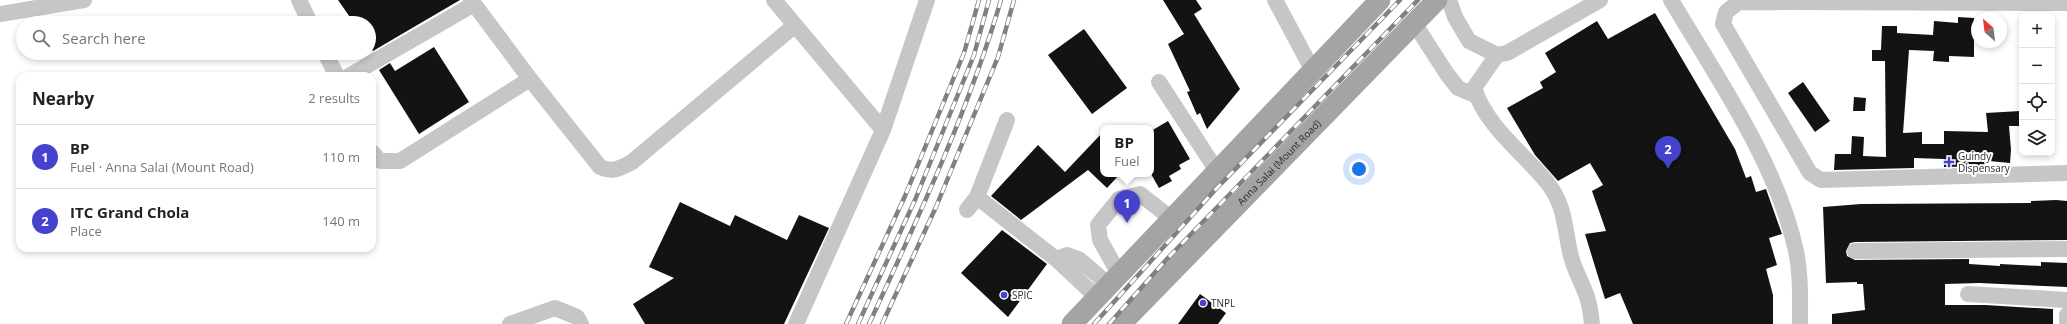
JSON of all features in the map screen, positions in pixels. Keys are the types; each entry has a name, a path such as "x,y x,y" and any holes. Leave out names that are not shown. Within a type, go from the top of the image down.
{"main road":[{"path":"1072,324 1380,0"},
{"name":"Anna Salai (Mount Road)","path":"1121,324 1437,0"}],"street":[{"path":"0,14 84,0"},
{"path":"299,0 307,16"},
{"path":"774,0 794,26 883,130"},
{"path":"796,324 849,209 883,130 927,0"},
{"path":"1275,0 1313,71"},
{"path":"1449,0 1455,17 1469,41 1497,55 1507,53 1600,0"},
{"path":"1671,0 1757,147 1772,178 1796,252 1799,269 1800,324"},
{"path":"2067,3 1738,1 1726,12 1723,24 1810,173 1821,180 2067,173"},
{"path":"376,60 473,2 530,80 600,167 608,171 616,170 632,162 794,26"},
{"path":"1414,23 1447,74 1458,88 1477,96"},
{"path":"1497,55 1474,88 1489,117 1547,182 1558,199 1564,214 1570,252 1588,298 1592,324"},
{"path":"329,60 335,72"},
{"path":"356,72 376,60"},
{"path":"376,156 380,161 400,161 530,80"},
{"path":"1159,82 1217,171"},
{"path":"967,210 978,197 1007,120"},
{"path":"978,197 1056,259 1088,289 1109,285 1098,225 1119,199 1140,194 1172,219"},
{"path":"1855,251 2067,249"},
{"path":"1968,294 2067,300"},
{"path":"510,324 555,308 577,317 581,324"},
{"path":"2067,315 2067,324"}],"building":[{"path":"338,0 460,0 376,49 376,16 349,16"},
{"path":"1163,0 1196,0 1202,9 1194,14 1240,89 1207,129 1200,113 1197,115 1187,92 1190,91 1168,44 1184,34"},
{"path":"1655,13 1735,149 1746,178 1751,176 1756,192 1766,189 1782,234 1769,238 1777,265 1766,269 1773,295 1773,324 1633,324 1620,293 1605,299 1585,234 1606,231 1592,191 1603,185 1590,163 1558,181 1535,155 1507,108 1543,88 1540,82 1556,72 1545,53 1597,21 1608,39"},
{"path":"1958,17 1971,18 1971,48 1974,48 1974,57 1949,56 1949,62 1933,61 1934,51 1909,50 1903,133 1922,132 1922,144 1944,144 1944,131 1988,132 1986,113 2019,111 2019,126 2009,126 2011,150 2010,163 1989,161 1989,166 1944,167 1944,159 1914,158 1914,168 1834,170 1835,154 1851,154 1852,136 1864,137 1863,156 1886,157 1885,61 1872,61 1872,50 1881,50 1882,26 1897,26 1897,33 1933,35 1934,21 1958,23"},
{"path":"1084,29 1127,88 1092,114 1048,55"},
{"path":"434,47 469,102 419,134 379,70 390,63 395,71"},
{"path":"1803,82 1830,121 1815,132 1788,93"},
{"path":"1854,97 1866,98 1865,111 1853,111"},
{"path":"1168,121 1190,159 1179,165 1181,169 1169,176 1172,181 1159,188 1153,177 1154,177 1154,129"},
{"path":"1100,135 1100,177 1117,177 1107,188 1088,170 1021,220 991,196 1038,145 1065,172"},
{"path":"2031,201 2067,201 2067,240 1855,242 1850,243 1846,251 1847,256 1855,260 1969,259 1969,264 2000,266 2000,264 2041,266 2041,262 2067,263 2067,287 1979,283 1945,284 1945,305 1985,305 2053,309 2053,324 1832,324 1832,314 1865,310 1863,284 1857,284 1857,282 1826,283 1823,207 1861,204 2031,203"},
{"path":"680,202 730,226 735,215 787,240 799,215 829,228 784,324 645,324 633,304 674,278 649,267"},
{"name":"SPIC","path":"1002,230 1047,264 1008,317 961,273"},
{"name":"TNPL","path":"1200,294 1226,313 1218,324 1178,324"}],"railway":[{"path":"846,324 905,196 964,53 979,0"},
{"path":"858,324 915,200 974,55 989,0"},
{"path":"869,324 924,204 958,124 988,42 1001,0"},
{"path":"882,324 936,207 998,57 1014,0"},
{"path":"1094,324 1215,190 1400,0"},
{"path":"1109,324 1166,260 1418,0"}],"place":[{"name":"Guindy Dispensary","path":"1949,162"},
{"name":"ITC Grand Chola","path":"1668,169"},
{"name":"BP","path":"1127,223"},
{"name":"SPIC","path":"1004,295"},
{"name":"TNPL","path":"1203,303"}]}
